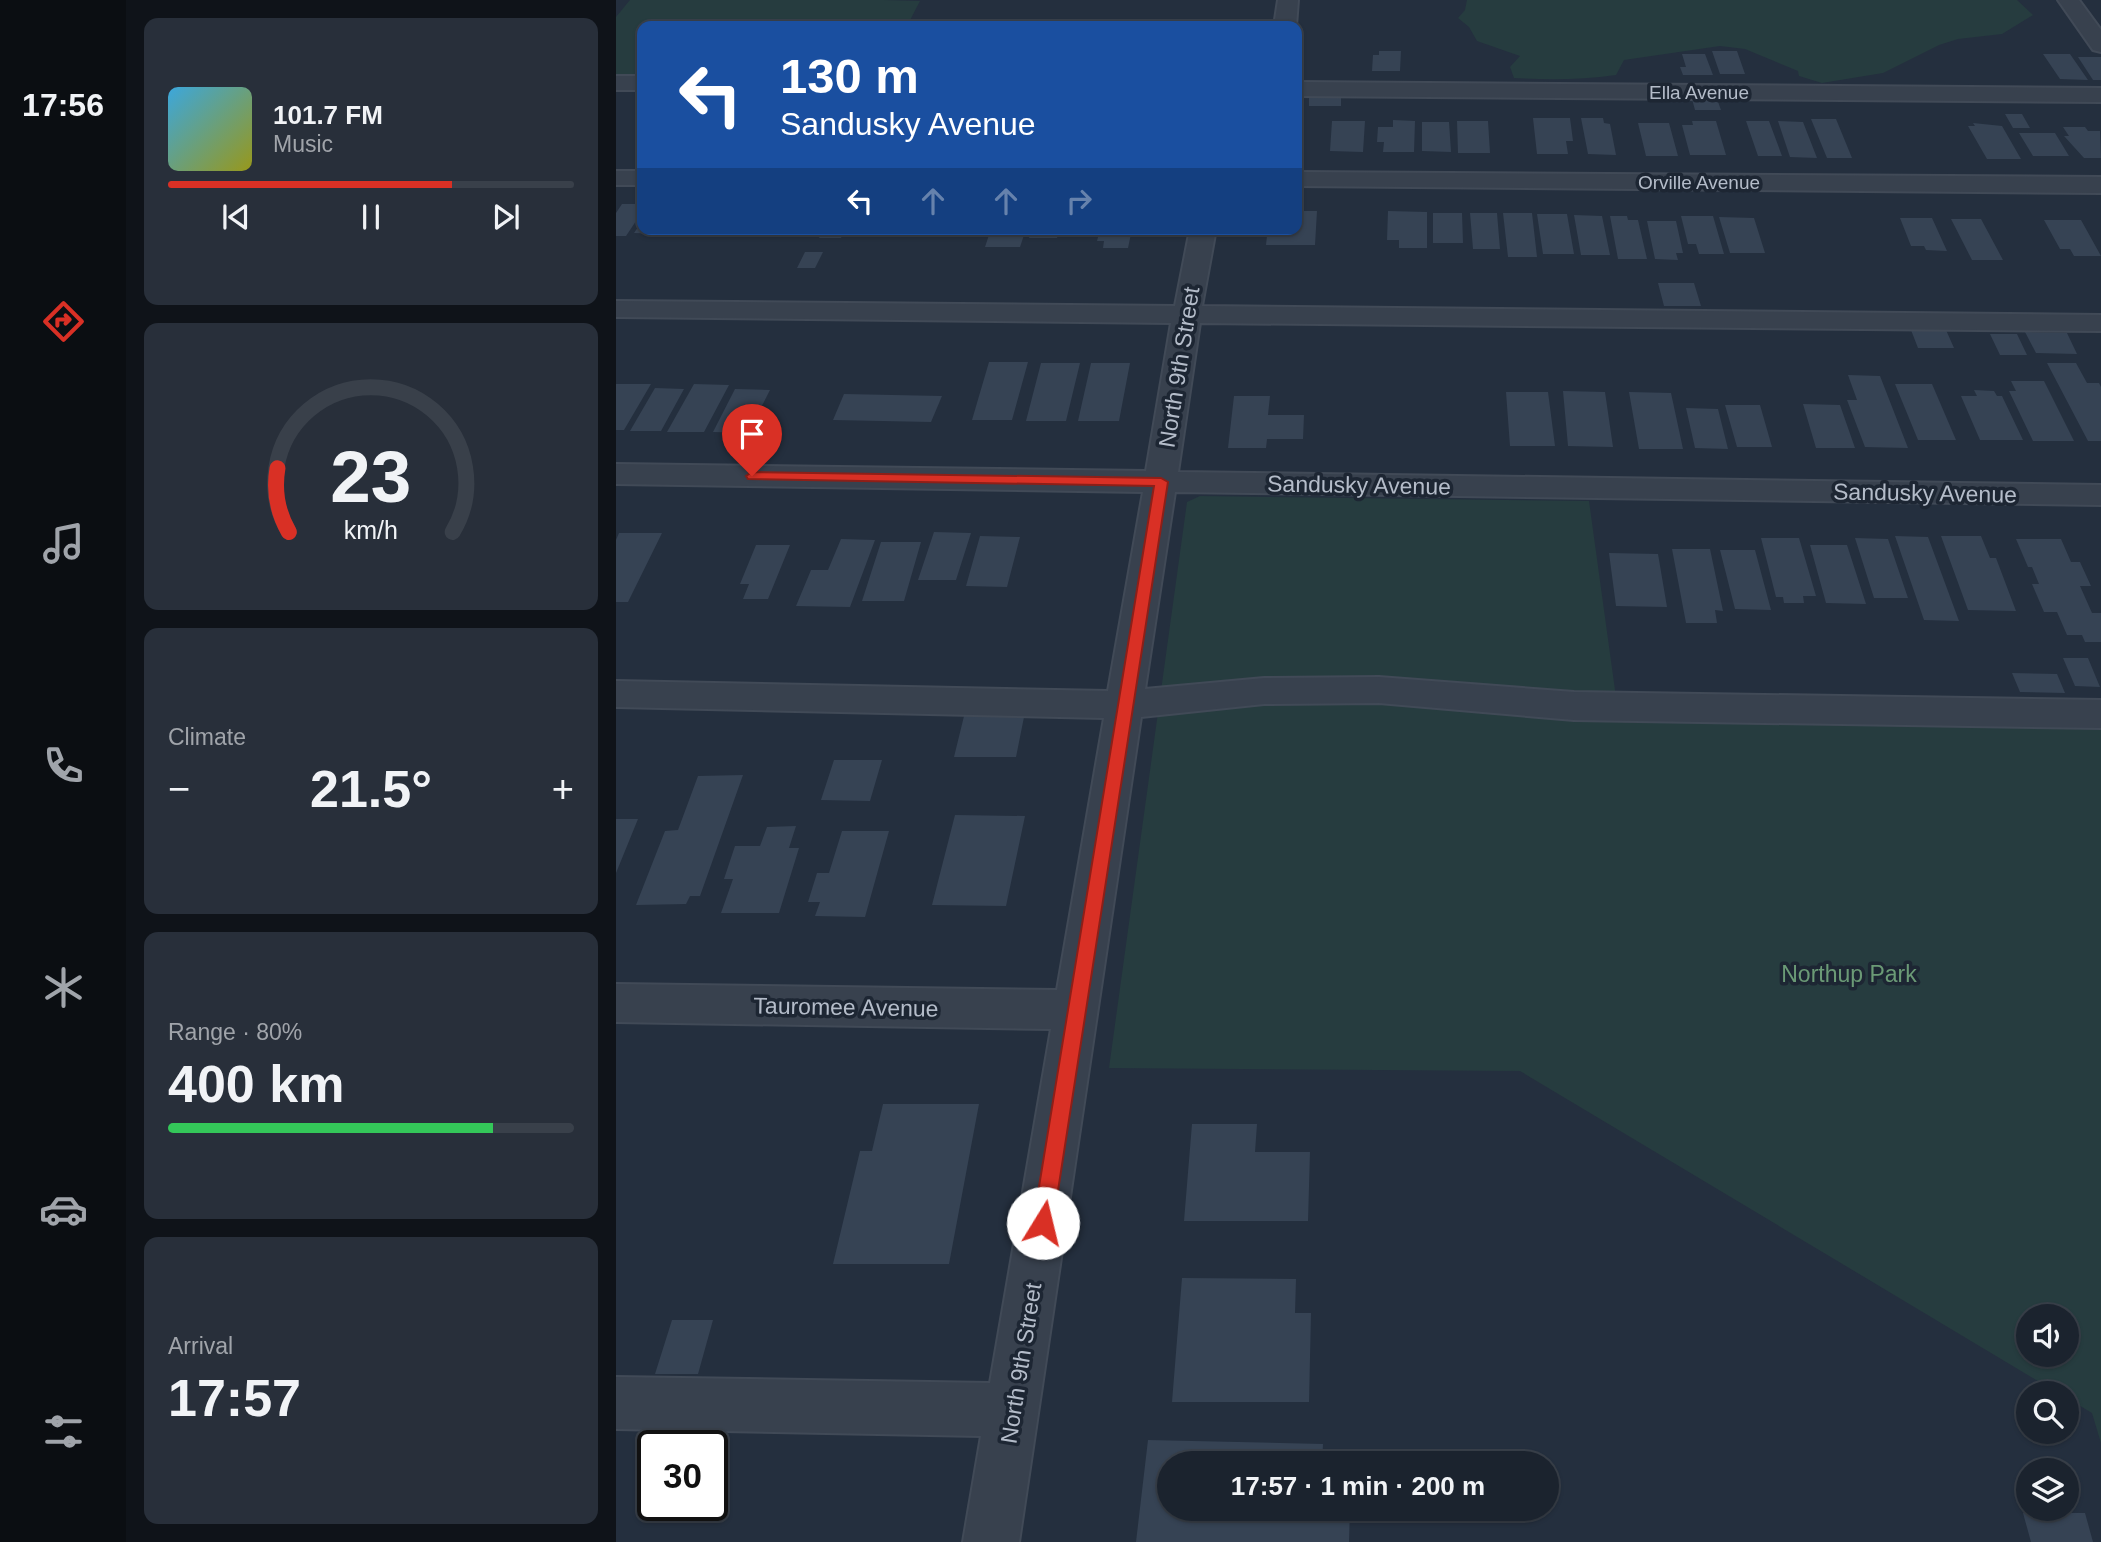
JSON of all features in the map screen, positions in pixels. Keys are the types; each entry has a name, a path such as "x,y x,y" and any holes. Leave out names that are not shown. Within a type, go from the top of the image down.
{"street":[{"path":"1286,21 1288,0"},
{"path":"2068,0 2101,45"},
{"path":"616,83 637,83"},
{"name":"Ella Avenue","path":"1302,89 2101,95"},
{"path":"616,178 637,178"},
{"name":"Orville Avenue","path":"1302,179 2101,185"},
{"name":"North 9th Street","path":"991,1542 1202,235"},
{"path":"616,309 2101,323"},
{"name":"Sandusky Avenue","path":"616,474 2101,495"},
{"path":"616,694 1126,705 1264,691 1379,690 1574,706 2101,714"},
{"name":"Tauromee Avenue","path":"616,1003 1076,1010"},
{"path":"616,1403 1013,1410"}],"green space":[{"path":"630,0 920,1 910,21 637,21 637,78 616,78 616,17"},
{"path":"1467,0 2017,0 2033,15 2002,34 1958,39 1939,45 1883,73 1822,83 1799,76 1798,71 1745,49 1720,46 1624,60 1616,75 1539,79 1514,78 1510,67 1520,56 1477,41 1469,27 1458,18 1465,10"},
{"name":"Northup Park","path":"1200,496 1589,501 1619,719 2101,727 2101,1443 2092,1413 2079,1405 2079,1381 2038,1381 1520,1071 1109,1068 1187,502"}],"building":[{"path":"1379,51 1401,51 1400,71 1372,71 1373,55 1379,55"},
{"path":"1712,51 1737,51 1745,74 1720,74"},
{"path":"1682,54 1705,54 1713,75 1683,75 1680,67 1686,67"},
{"path":"2043,54 2070,54 2088,80 2060,79"},
{"path":"2078,57 2101,57 2101,80 2093,80"},
{"path":"1309,96 1341,96 1341,106 1309,106"},
{"path":"1692,99 1717,99 1721,110 1695,110"},
{"path":"2005,114 2022,114 2030,128 2013,128"},
{"path":"1533,118 1570,118 1573,141 1566,141 1568,154 1537,154"},
{"path":"1581,118 1603,118 1604,123 1610,124 1616,155 1588,154"},
{"path":"1811,119 1836,119 1852,158 1827,158"},
{"path":"1393,120 1415,121 1414,152 1383,152 1384,142 1377,142 1378,127 1393,127"},
{"path":"1332,121 1365,121 1363,152 1330,151"},
{"path":"1457,121 1488,121 1490,153 1458,153"},
{"path":"1692,121 1716,121 1726,155 1690,155 1682,125 1693,125"},
{"path":"1746,121 1769,121 1782,156 1758,156"},
{"path":"1778,121 1803,122 1817,158 1790,157"},
{"path":"1422,122 1449,122 1451,152 1422,151"},
{"path":"1638,123 1669,123 1678,156 1646,156"},
{"path":"1973,123 2002,126 2021,159 1987,159 1968,126 1975,126"},
{"path":"2063,127 2085,127 2088,131 2100,131 2101,158 2084,158 2064,136 2069,136"},
{"path":"2019,133 2055,133 2069,156 2033,156"},
{"path":"622,204 637,204 637,220 626,236 616,236 616,213"},
{"path":"1302,211 1317,211 1315,245 1266,245 1267,236 1256,235 1302,235"},
{"path":"1388,211 1427,212 1427,248 1399,248 1399,240 1387,240"},
{"path":"1433,213 1462,213 1463,243 1433,243"},
{"path":"1470,213 1497,213 1500,249 1473,249"},
{"path":"1503,213 1532,213 1537,257 1508,257"},
{"path":"1537,214 1567,214 1574,254 1543,254"},
{"path":"1574,215 1602,216 1610,255 1581,255"},
{"path":"1610,216 1627,216 1628,220 1638,220 1647,259 1618,259"},
{"path":"1681,216 1713,216 1724,254 1699,254 1696,244 1688,244"},
{"path":"1719,217 1754,218 1765,253 1730,253"},
{"path":"1900,218 1932,218 1947,251 1911,246"},
{"path":"1951,219 1981,219 2003,260 1972,260"},
{"path":"2044,220 2081,220 2101,256 2074,256 2070,249 2060,249"},
{"path":"1647,221 1676,221 1683,253 1676,253 1678,260 1655,259"},
{"path":"702,235 735,235 734,237 701,237"},
{"path":"820,235 842,235 841,238 819,238"},
{"path":"989,235 1024,235 1020,247 985,247"},
{"path":"1030,235 1058,235 1057,238 1029,238"},
{"path":"1098,235 1131,235 1128,248 1103,248 1104,241 1097,241"},
{"path":"805,252 823,252 815,268 797,268"},
{"path":"1658,283 1694,283 1701,306 1664,306"},
{"path":"1911,330 1946,330 1954,348 1918,348"},
{"path":"2025,332 2067,333 2077,354 2036,353"},
{"path":"1990,334 2017,334 2027,355 2000,355"},
{"path":"989,362 1028,362 1012,420 972,420"},
{"path":"1041,363 1080,363 1066,421 1026,421"},
{"path":"1091,363 1130,363 1119,421 1078,421"},
{"path":"2047,363 2076,363 2087,383 2099,383 2101,441 2088,441"},
{"path":"1848,375 1880,376 1908,448 1865,447 1847,400 1857,400"},
{"path":"2011,381 2044,381 2074,441 2033,441 2009,391 2016,391"},
{"path":"616,384 651,384 624,430 616,430"},
{"path":"694,384 729,385 704,432 667,432"},
{"path":"1895,384 1932,384 1956,440 1918,440"},
{"path":"655,388 684,389 661,431 630,431"},
{"path":"735,389 770,390 748,433 713,432"},
{"path":"1974,390 1994,391 1997,396 2002,396 2023,440 1980,440 1961,396 1977,396"},
{"path":"1563,391 1605,392 1613,447 1568,446"},
{"path":"1506,392 1548,392 1555,446 1510,446"},
{"path":"1629,392 1671,393 1683,449 1639,449"},
{"path":"844,394 942,396 931,422 833,420"},
{"path":"1234,396 1270,396 1268,415 1304,415 1303,439 1267,439 1266,448 1228,448"},
{"path":"1803,404 1840,405 1855,448 1816,448"},
{"path":"1725,405 1760,405 1772,447 1737,447"},
{"path":"1686,408 1718,409 1728,449 1695,448"},
{"path":"934,532 971,533 956,580 918,580"},
{"path":"619,533 662,533 628,602 616,602 616,540"},
{"path":"980,536 1020,537 1007,587 966,586"},
{"path":"1895,536 1928,537 1959,621 1924,620"},
{"path":"1941,536 1981,536 1990,558 1996,558 2016,611 1968,610"},
{"path":"1761,538 1799,538 1816,596 1803,596 1804,603 1784,603 1783,597 1776,597"},
{"path":"1855,538 1888,539 1908,598 1874,598"},
{"path":"841,539 875,540 850,607 796,606 811,570 828,570"},
{"path":"2016,539 2061,539 2071,562 2080,562 2091,586 2080,586 2092,613 2101,613 2101,642 2085,642 2082,635 2067,635 2057,612 2044,612 2032,584 2039,584"},
{"path":"881,542 921,542 904,601 862,601"},
{"path":"756,545 790,545 768,599 743,599 749,584 740,584"},
{"path":"1810,545 1847,545 1866,604 1826,603"},
{"path":"1672,549 1710,549 1723,611 1715,610 1717,623 1686,623"},
{"path":"1720,550 1755,550 1771,610 1735,609"},
{"path":"1609,553 1658,554 1667,607 1616,606"},
{"path":"2063,658 2088,658 2100,687 2075,686"},
{"path":"2012,673 2057,674 2065,693 2020,692"},
{"path":"965,712 1025,712 1016,757 954,757"},
{"path":"834,760 882,760 870,801 821,800"},
{"path":"743,775 700,896 690,896 686,904 636,905 665,831 678,830 698,776"},
{"path":"955,815 1025,816 1006,906 932,905"},
{"path":"616,819 638,819 616,873"},
{"path":"796,826 789,848 799,848 779,913 721,913 733,879 724,879 735,846 760,846 767,827"},
{"path":"842,831 889,831 865,917 815,916 820,902 808,902 817,873 829,873"},
{"path":"883,1104 979,1104 949,1264 833,1264 860,1151 872,1151"},
{"path":"1192,1124 1257,1124 1255,1152 1310,1152 1308,1221 1184,1221"},
{"path":"1182,1278 1296,1279 1295,1313 1311,1313 1309,1402 1172,1402"},
{"path":"672,1320 713,1320 698,1374 655,1374"},
{"path":"1148,1440 1323,1444 1323,1451 1157,1451 1157,1521 1350,1521 1349,1542 1136,1542"},
{"path":"2079,1513 2085,1513 2093,1542 2031,1542 2025,1521 2079,1521"}],"route":[{"path":"752,476 1161,482 1043,1223"}]}
